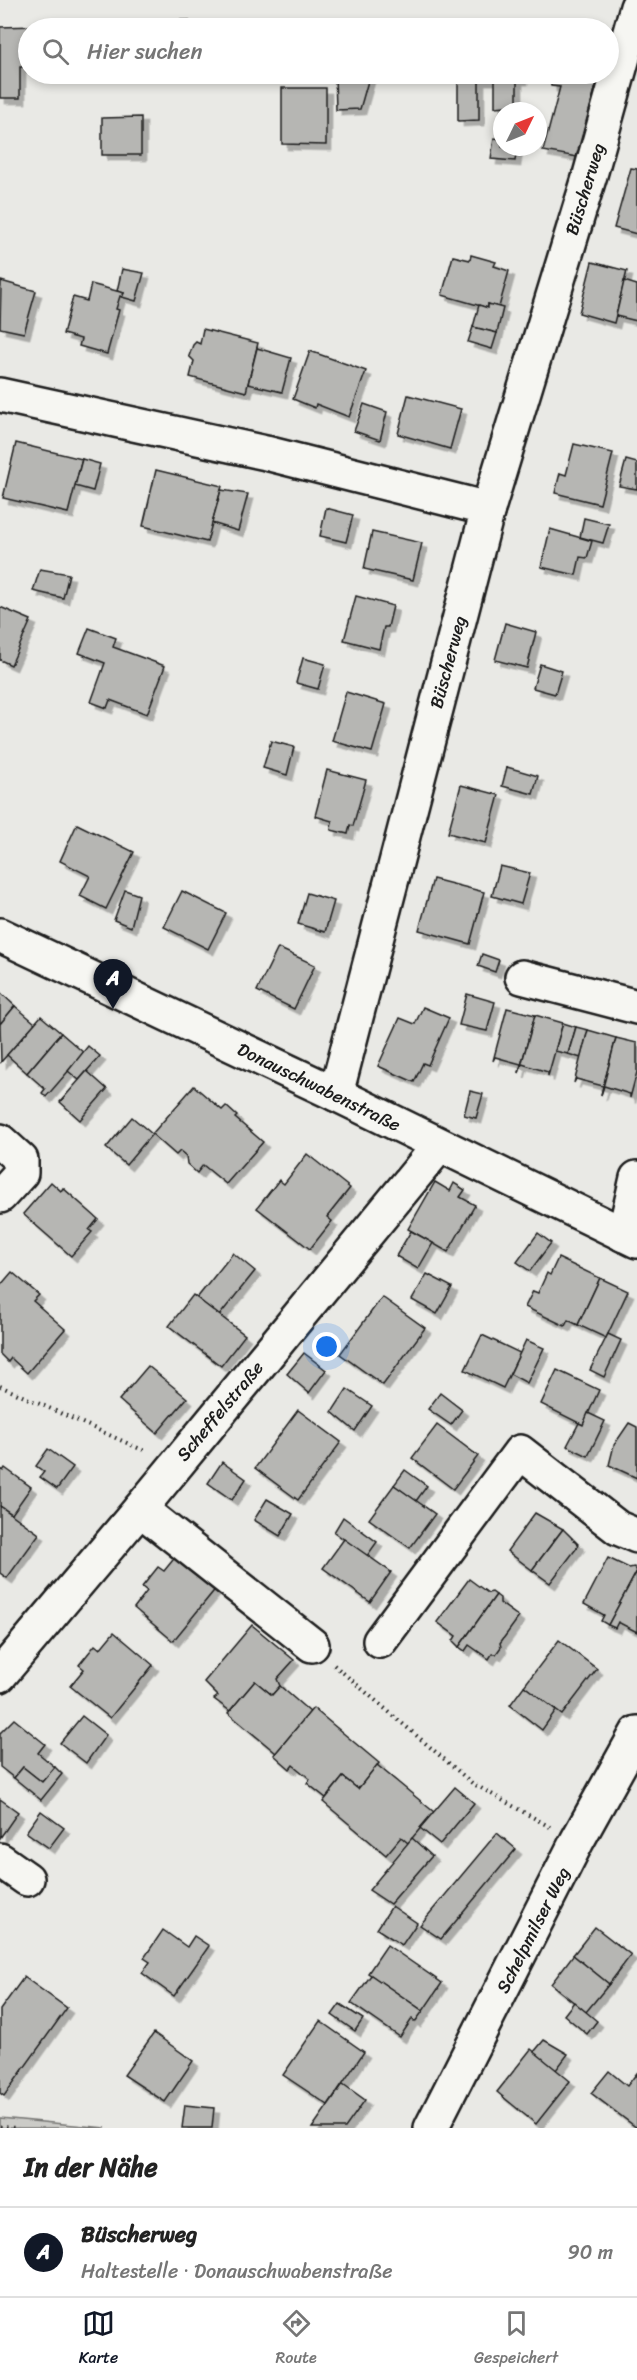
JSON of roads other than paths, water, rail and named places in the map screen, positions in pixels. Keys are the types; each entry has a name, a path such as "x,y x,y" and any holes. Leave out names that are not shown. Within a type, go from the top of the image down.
{"street":[{"name":"Büscherweg","path":"619,72 637,7"},
{"name":"Büscherweg","path":"336,1094 488,509 615,84"},
{"path":"0,395 266,453 488,509"},
{"name":"Donauschwabenstraße","path":"0,935 336,1094 631,1238"},
{"path":"522,977 637,1007"},
{"path":"0,1141 21,1160 21,1173 0,1196"},
{"name":"Scheffelstraße","path":"0,1675 439,1146"},
{"path":"631,1238 637,1178"},
{"path":"380,1641 520,1452 618,1528 637,1536"},
{"path":"140,1509 312,1646"},
{"name":"Schelpmilser Weg","path":"431,2128 577,1841 637,1733"},
{"path":"0,1860 27,1879"}],"place":[{"name":"Büscherweg","path":"113,1009"}]}
